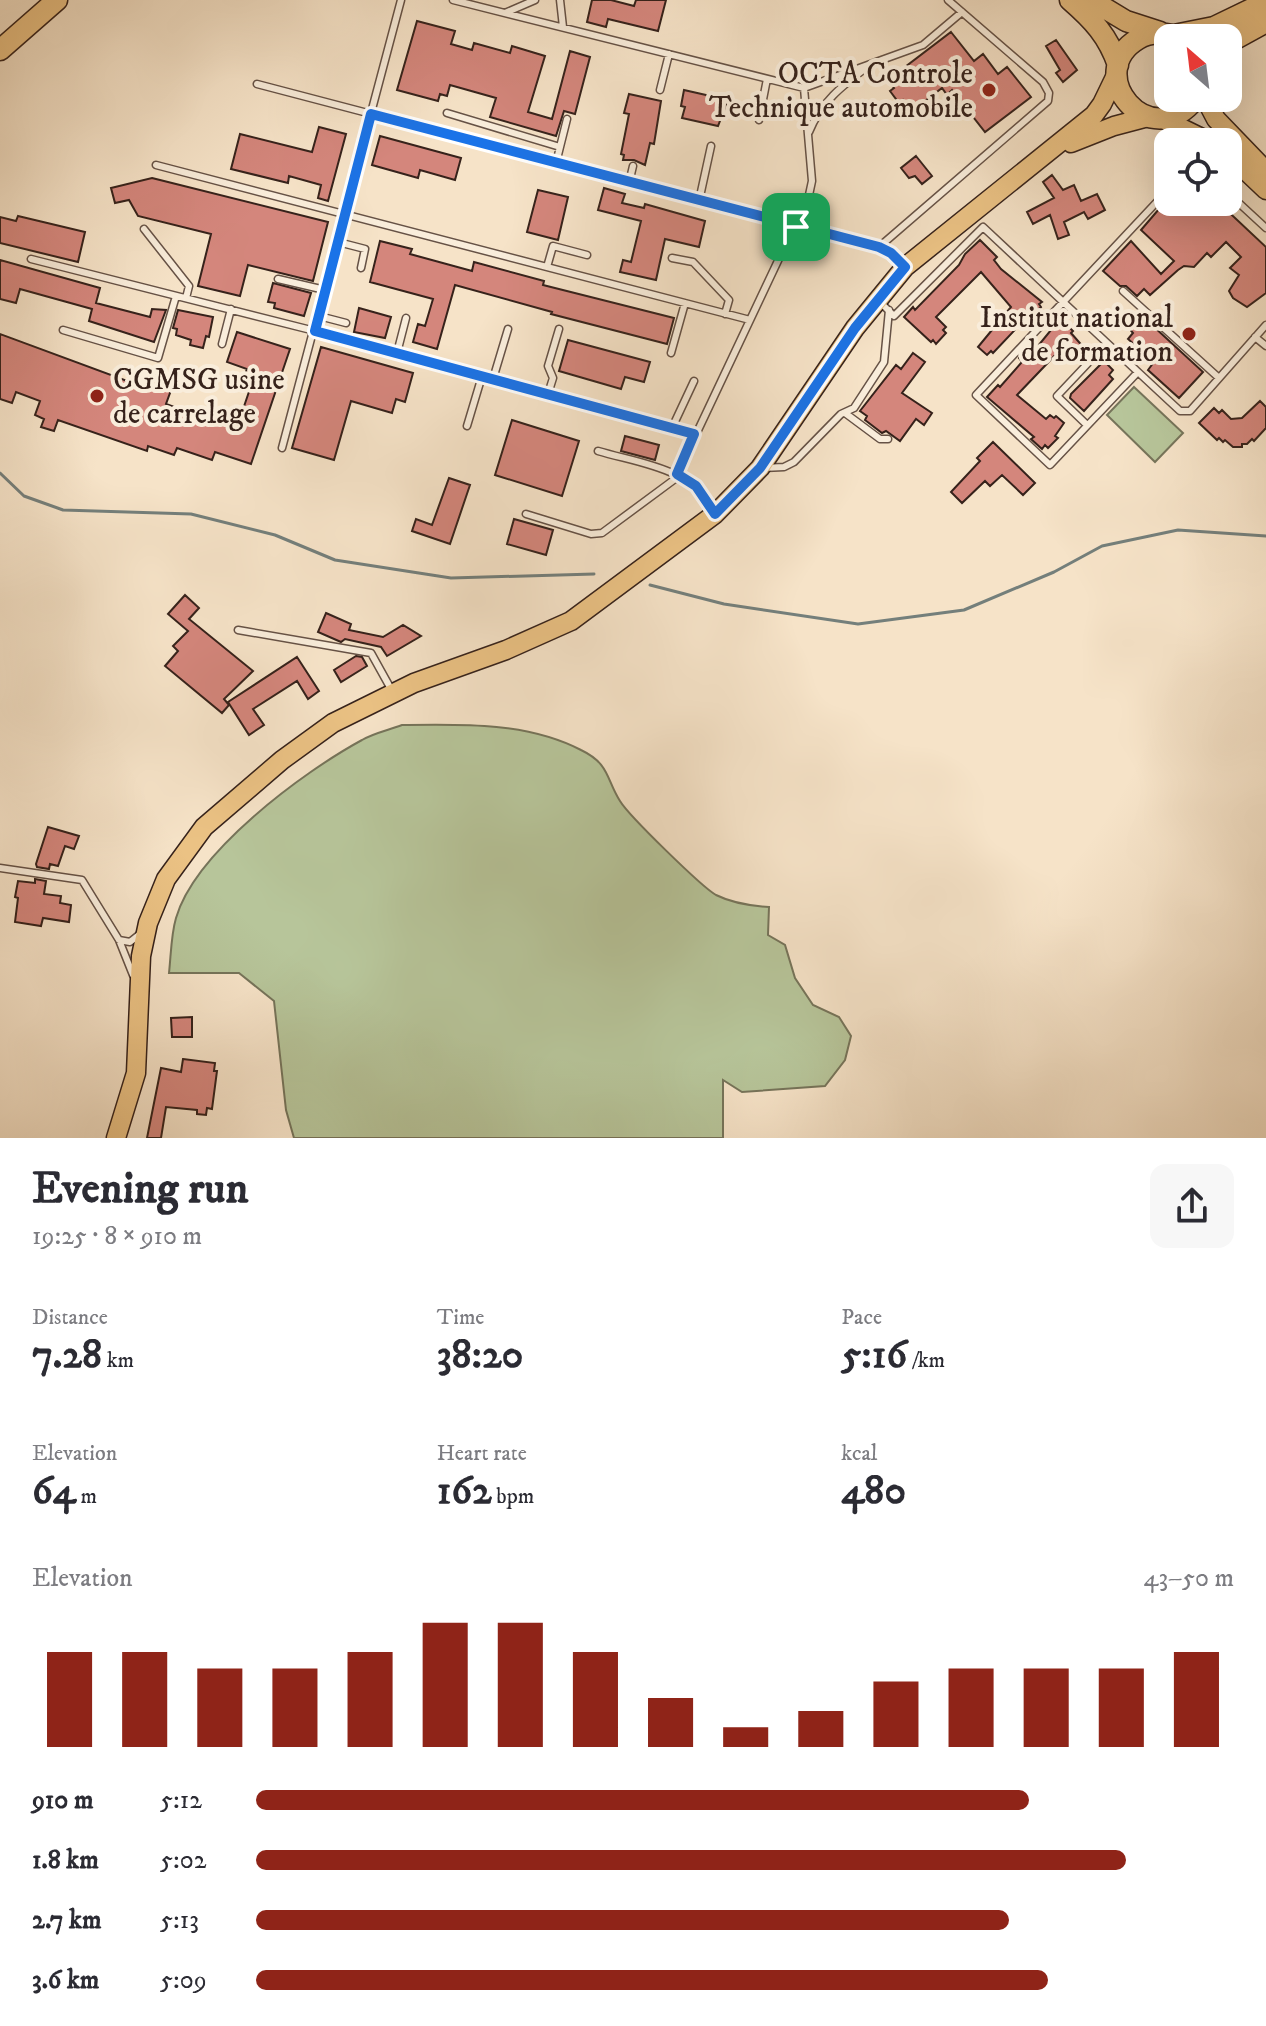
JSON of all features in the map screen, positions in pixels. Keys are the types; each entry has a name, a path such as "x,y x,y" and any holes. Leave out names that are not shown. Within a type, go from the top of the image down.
{"highway":[{"path":"0,50 57,0"},
{"path":"1070,0 1099,26 1113,50 1118,87 1124,101 1135,111 1156,118 1183,112"},
{"path":"1091,0 1126,21 1154,30"},
{"path":"1220,24 1266,2"},
{"path":"1242,35 1266,22"},
{"path":"1117,69 1122,54 1140,38 1154,37"}],"main road":[{"path":"116,1138 136,1073 141,956 147,925 166,879 204,827 261,777 333,723 393,692 541,636 571,621 715,514 760,468 883,304 905,267 977,220 1094,115 1117,69"},
{"path":"1212,112 1266,171"},
{"path":"1047,155 1099,131 1156,118 1178,128"},
{"path":"1242,167 1266,190"}],"lane":[{"path":"282,448 401,0"},
{"path":"453,0 804,88 923,45 962,12"},
{"path":"505,13 518,3 535,0"},
{"path":"560,0 563,27"},
{"path":"879,247 1048,101 1049,93 1043,82 948,0"},
{"path":"660,90 669,54"},
{"path":"808,135 815,118 831,96 873,63"},
{"path":"759,120 767,79"},
{"path":"257,84 879,247 891,253 905,267"},
{"path":"526,514 591,534 602,533 667,485 677,474 796,227 812,181 804,88"},
{"path":"447,113 560,147"},
{"path":"556,163 567,119"},
{"path":"699,201 711,146"},
{"path":"156,165 750,320"},
{"path":"629,183 633,166"},
{"path":"1138,372 1050,465 976,395 1154,205"},
{"path":"1242,206 1266,228"},
{"path":"883,304 894,316 977,220 1180,411 1185,412 1190,411 1266,325"},
{"path":"144,229 189,286 186,298"},
{"path":"338,242 365,249 361,268"},
{"path":"547,267 553,246 587,255"},
{"path":"672,258 693,262 702,271 729,300 725,314"},
{"path":"31,259 315,331 694,434"},
{"path":"278,279 325,290"},
{"path":"1123,291 1219,378"},
{"path":"63,330 158,358 176,296"},
{"path":"671,353 685,303"},
{"path":"760,468 784,467 794,462 845,412 854,408 884,362 883,304"},
{"path":"222,344 231,309"},
{"path":"319,316 346,323"},
{"path":"397,353 406,318"},
{"path":"493,379 508,329"},
{"path":"548,394 553,378 548,366 559,329"},
{"path":"1255,337 1266,346"},
{"path":"1087,425 1057,396 1107,343"},
{"path":"467,426 482,376"},
{"path":"672,428 694,381"},
{"path":"845,412 880,439 888,439"},
{"path":"598,451 677,474 696,486 715,514"},
{"path":"238,630 371,653 393,692"},
{"path":"0,868 82,880 119,940 139,989"},
{"path":"119,940 130,942 147,925"}],"green space":[{"path":"1134,387 1183,433 1155,462 1107,415"},
{"path":"402,725 471,725 516,730 539,734 581,750 602,766 620,801 637,821 708,889 729,900 769,907 768,935 785,945 795,978 813,1005 839,1017 851,1036 845,1060 825,1086 742,1092 723,1080 723,1138 294,1138 286,1110 274,1001 239,973 169,973 176,918 187,893 205,867 254,816 338,754 367,738"}],"building":[{"path":"592,0 611,0 634,6 636,0 666,0 658,31 608,19 606,27 587,22"},
{"path":"417,21 455,31 451,44 472,50 474,43 510,53 512,46 545,56 528,112 552,119 570,51 590,57 575,114 564,111 556,136 490,117 496,98 450,85 447,96 440,94 438,101 397,90"},
{"path":"951,32 974,61 983,54 998,74 1007,67 1031,97 985,132 952,90 947,95 942,88 912,111 903,100 899,103 890,91 894,88 888,80"},
{"path":"1056,40 1077,70 1063,82 1056,73 1060,70 1046,46"},
{"path":"684,90 728,100 718,126 682,118"},
{"path":"629,94 661,101 654,144 650,143 645,165 634,160 623,160 624,155 621,154 629,114 624,113"},
{"path":"319,127 346,134 328,201 318,198 321,185 289,176 288,183 231,169 240,134 312,152"},
{"path":"380,136 461,158 455,180 420,170 418,178 372,165"},
{"path":"916,156 932,176 922,184 915,176 909,178 901,168"},
{"path":"1052,175 1063,190 1074,185 1081,201 1097,194 1105,210 1088,219 1084,212 1064,222 1069,235 1058,239 1050,215 1033,224 1027,212 1054,198 1043,182"},
{"path":"152,178 328,222 313,281 248,265 240,296 198,286 211,234 138,216 129,200 115,203 111,188"},
{"path":"604,188 625,194 622,203 644,208 645,204 705,221 699,247 665,239 656,280 620,272 623,260 631,262 641,221 598,210"},
{"path":"538,190 568,197 558,240 527,232"},
{"path":"1154,215 1233,216 1266,247 1266,293 1247,307 1233,298 1229,291 1239,275 1230,268 1241,257 1226,242 1211,257 1207,253 1194,267 1184,266 1178,270 1150,295 1144,289 1137,296 1103,271 1131,241 1161,274 1174,261 1141,230"},
{"path":"18,216 85,232 78,262 0,243 0,217 16,221"},
{"path":"980,240 997,257 994,260 1001,269 1042,302 1032,316 1030,314 993,353 991,351 987,355 978,347 1011,307 981,272 936,317 946,327 943,330 946,333 936,344 904,317 913,307 915,310"},
{"path":"380,241 412,249 410,254 472,271 474,262 544,281 543,285 674,318 667,344 455,285 437,349 413,342 418,324 425,326 433,299 370,282"},
{"path":"0,260 100,288 96,303 150,317 152,309 166,310 154,342 89,321 92,309 20,289 16,303 0,299"},
{"path":"273,283 311,293 304,316 274,308 275,303 268,302"},
{"path":"359,308 391,317 385,338 354,332"},
{"path":"178,310 213,317 203,348 190,345 191,340 176,335 177,329 173,328"},
{"path":"1140,314 1203,372 1179,398 1148,370 1154,362 1128,339 1133,333 1128,327"},
{"path":"1060,319 1085,349 1077,357 1072,357 1062,348 1017,395 1046,419 1050,415 1056,416 1064,423 1055,436 1058,438 1048,448 1045,445 1042,449 1031,439 1034,437 987,397 1022,362 1019,358 1024,352 1029,357"},
{"name":"CGMSG usine de carrelage","path":"237,332 290,349 251,464 215,452 212,460 177,448 174,455 148,446 147,451 58,420 54,431 41,427 44,419 35,415 40,401 16,392 12,403 0,399 0,334 146,388 152,374 174,382 166,404 216,422 217,417 238,424 254,377 245,374 247,369 227,362"},
{"path":"568,340 650,362 644,382 625,377 621,389 559,371"},
{"path":"321,347 413,373 405,402 396,399 392,413 351,401 334,460 292,448"},
{"path":"913,353 925,362 902,393 932,413 924,425 916,419 900,441 886,431 882,433 865,420 867,416 860,411 896,365 901,369"},
{"path":"1104,361 1113,370 1109,375 1113,379 1084,411 1070,398 1071,394"},
{"path":"1260,401 1266,407 1266,428 1254,441 1252,439 1242,444 1242,447 1233,447 1219,438 1217,440 1199,423 1214,408 1219,413 1222,410 1231,419 1242,418"},
{"path":"512,420 579,441 562,496 495,475"},
{"path":"625,436 659,445 655,460 621,451"},
{"path":"993,442 1035,483 1023,495 1002,475 990,486 985,481 962,503 951,492"},
{"path":"449,478 470,485 450,544 412,531 416,519 432,525"},
{"path":"514,519 553,530 546,555 507,544"},
{"path":"185,595 199,608 189,619 253,671 224,699 229,705 222,713 165,666 178,651 173,646 188,631 168,614"},
{"path":"326,613 351,624 349,630 383,637 403,625 421,636 387,656 381,647 345,639 341,642 318,632"},
{"path":"356,656 362,657 367,666 341,682 334,670"},
{"path":"297,657 319,691 308,699 297,681 253,709 264,725 249,735 228,702"},
{"path":"48,827 79,836 74,849 65,846 58,866 50,864 49,869 37,867 36,864"},
{"path":"35,879 46,881 44,894 61,896 60,903 71,905 69,922 43,918 41,926 15,922 18,881 35,883"},
{"path":"192,1017 192,1037 172,1037 171,1018"},
{"path":"183,1059 215,1063 214,1071 217,1071 212,1109 207,1108 206,1115 197,1114 197,1110 166,1107 161,1138 147,1138 161,1068 181,1072"}],"waterway":[{"path":"0,473 24,496 63,510 191,514 275,535 335,560 451,578 594,574"},
{"path":"650,585 724,604 858,624 964,610 1054,572 1102,546 1178,530 1266,536"}],"place":[{"name":"OCTA Controle Technique automobile","path":"989,90"},
{"name":"Institut national de formation","path":"1189,334"},
{"name":"CGMSG usine de carrelage","path":"97,396"}],"route":[{"path":"371,114 796,227 879,247 891,253 905,267 855,328 760,468 715,514 696,486 677,474 694,434 315,331 371,114"}]}
